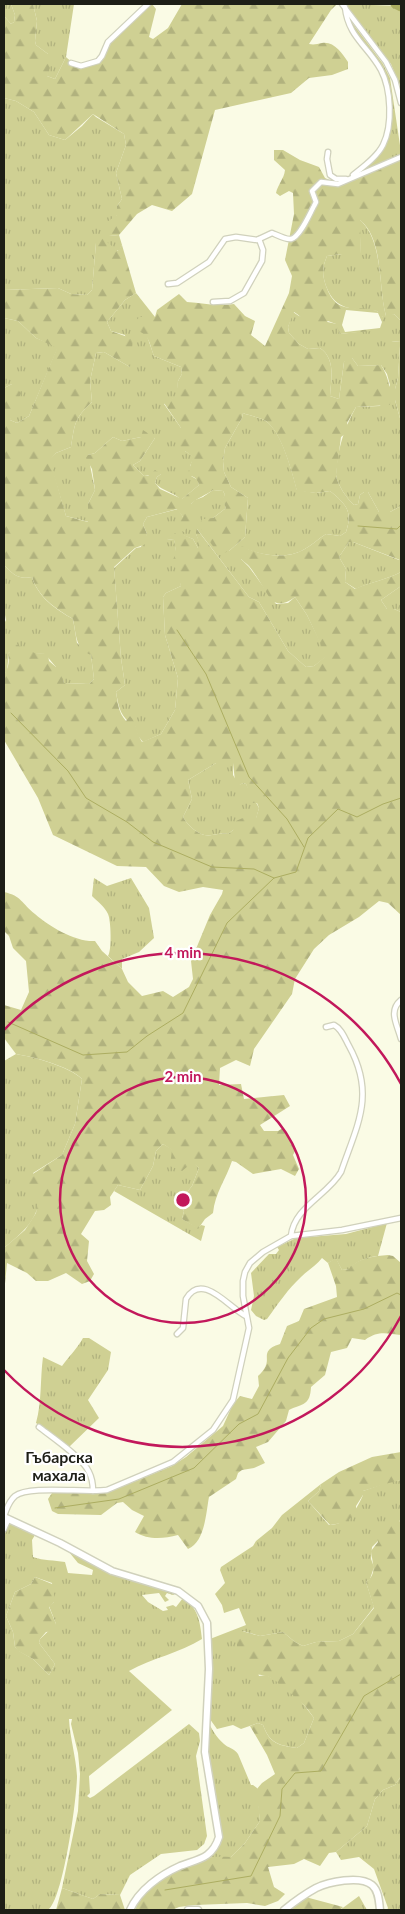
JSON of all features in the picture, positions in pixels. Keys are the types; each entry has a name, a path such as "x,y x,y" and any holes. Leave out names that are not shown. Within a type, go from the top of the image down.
{"street":[{"path":"71,63 81,66 98,61 108,42 148,4"},
{"path":"344,6 386,62 395,80 401,103"},
{"path":"328,152 328,165 332,177 336,179 350,178 383,145 390,107 388,88 381,70 350,28 344,6"},
{"path":"168,284 177,283 209,262 225,239 232,237 254,241 272,233 288,239 294,238 316,202 312,191 319,183 338,184 401,157"},
{"path":"213,302 230,301 244,292 256,275 262,261 263,250 259,239"},
{"path":"401,1000 395,1005 393,1012 401,1039"},
{"path":"291,1236 295,1222 318,1196 335,1181 341,1172 364,1100 363,1082 355,1056 336,1026 330,1025 326,1027"},
{"path":"4,1529 9,1503 17,1494 37,1490 93,1492 107,1490 173,1462 217,1425 228,1409 237,1388 249,1328 243,1296 243,1281 247,1266 264,1252 291,1236 342,1230 401,1218"},
{"path":"177,1334 183,1328 186,1299 188,1295 198,1289 209,1289 229,1306 246,1316"},
{"path":"39,1427 64,1446 86,1467 92,1479 93,1492"},
{"path":"5,1518 60,1543 112,1571 178,1590 198,1606 208,1623 209,1669 206,1752 219,1837 216,1846 210,1853 201,1859 161,1876 149,1885 130,1910"},
{"path":"284,1910 310,1892 326,1884 360,1880 372,1885 376,1891 380,1910"},
{"path":"188,1910 198,1910"}],"green space":[{"path":"4,4 11,4 15,15 14,22 11,24 4,16"},
{"path":"11,4 33,4 37,21 36,45 48,54 52,62 47,76 55,79 66,57 79,64 102,59 107,44 148,4 152,4 156,9 149,37 153,39 168,28 182,4 337,4 309,44 326,43 334,46 348,62 348,69 332,75 309,78 291,93 215,110 192,194 172,211 152,205 137,214 119,235 109,236 101,226 117,215 117,206 122,199 116,173 126,145 124,134 93,114 65,140 49,135 34,112 16,101 4,98 4,16 11,24 14,22 15,15"},
{"path":"33,4 74,4 66,57 55,79 47,76 48,54 36,45 37,21"},
{"path":"345,4 401,6 401,89 391,64 361,28"},
{"path":"350,20 383,64 390,78 401,152 401,155 356,179 380,153 390,116 383,73 354,31"},
{"path":"4,98 16,101 34,112 49,135 65,140 93,114 124,134 126,145 116,173 122,199 117,206 117,215 109,236 119,235 122,245 119,251 96,243 92,290 87,295 71,294 58,288 4,290"},
{"path":"274,150 283,150 300,160 319,167 325,178 338,184 401,157 401,321 394,314 389,317 386,316 377,251 368,228 360,220 361,254 327,256 323,268 324,278 326,286 336,303 349,308 364,308 381,313 383,317 383,330 340,334 336,324 328,321 321,326 312,327 294,312 288,327 289,333 299,344 308,349 320,348 325,353 331,370 330,396 339,399 344,362 347,358 352,358 358,366 381,365 389,384 390,405 356,407 347,423 350,430 341,437 336,475 338,483 354,505 358,504 360,495 368,492 379,512 390,512 401,506 400,560 353,542 349,542 339,557 346,569 345,582 355,589 401,572 401,586 381,600 387,609 401,612 401,915 388,903 379,901 359,917 329,935 314,949 295,979 292,994 254,1049 250,1066 236,1060 220,1068 219,1085 241,1084 244,1099 284,1095 290,1106 260,1125 264,1131 278,1131 283,1128 296,1149 293,1155 299,1169 295,1176 281,1169 253,1174 232,1161 218,1193 213,1213 205,1219 198,1229 182,1219 184,1211 179,1202 192,1186 199,1168 193,1162 182,1171 170,1166 172,1150 163,1144 156,1151 153,1166 140,1190 118,1185 110,1197 111,1205 104,1210 95,1211 81,1234 89,1241 87,1261 94,1274 90,1281 82,1284 66,1273 48,1281 36,1281 27,1273 7,1263 4,1294 4,1248 25,1230 36,1213 39,1194 28,1192 23,1184 25,1179 62,1155 75,1124 82,1079 60,1066 16,1054 4,1038 4,1005 21,1010 29,992 26,961 13,948 9,936 4,931 4,892 18,898 55,929 79,939 95,941 102,951 122,969 128,982 142,996 163,991 173,997 189,987 193,979 191,961 210,915 223,890 203,887 179,892 164,886 146,867 117,866 53,835 38,798 4,740 4,674 8,665 8,654 15,644 35,653 48,654 49,661 56,667 63,665 64,683 89,684 94,679 91,655 79,645 73,619 54,607 43,596 32,577 19,577 4,565 4,388 12,384 21,393 10,420 17,423 29,416 57,348 36,338 18,321 4,318 4,290 58,288 71,294 87,295 92,290 96,243 101,237 118,251 122,245 136,293 125,300 107,322 111,331 133,339 130,367 104,352 96,353 90,381 92,402 78,417 71,447 56,453 50,459 66,516 88,522 88,504 95,490 92,469 86,458 88,455 95,453 113,437 122,441 141,437 143,430 155,438 140,461 133,465 144,476 148,476 155,470 161,474 157,477 155,483 160,489 182,499 199,485 195,478 187,476 193,457 182,451 177,444 181,428 164,403 176,396 178,381 182,374 181,367 154,356 150,343 144,334 135,330 135,321 140,317 155,317 157,310 179,294 187,302 216,305 234,304 245,316 255,321 251,335 265,346 289,293 292,276 285,260 294,214 293,193 289,191 280,196 276,193 285,170 274,160","holes":["346,310 378,313 382,322 380,328 345,332 342,325","243,413 264,420 272,427 286,453 297,491 316,493 330,491 347,508 349,519 346,532 340,536 326,534 296,553 280,556 264,554 242,546 238,550 240,557 252,570 272,601 287,602 295,597 307,615 326,656 314,666 306,667 288,651 259,602 249,597 196,528 201,548 198,548 193,539 177,532 166,539 174,540 176,552 173,560 181,586 166,593 163,597 165,635 178,678 175,710 161,734 142,742 130,716 126,721 121,714 116,692 125,685 114,567 135,548 146,544 147,534 143,524 147,517 177,509 183,517 175,528 184,532 189,524 202,521 191,504 213,490 223,491 225,495 222,499 226,508 213,518 203,519 201,529 219,555 229,551 245,537 248,498 231,487 224,472 223,461 225,448","216,763 233,763 235,781 231,787 233,789 243,783 246,784 248,789 246,794 253,803 257,803 259,808 256,818 245,817 236,821 233,830 228,834 204,835 199,833 183,817 192,799 188,780"]},
{"path":"359,219 373,239 379,264 386,316 394,314 401,321 401,342 391,341 400,346 395,400 401,422 401,506 390,512 379,512 368,492 360,495 358,504 354,505 338,483 336,475 338,456 344,432 351,416 356,407 380,406 390,385 387,374 381,365 358,366 352,358 344,362 339,399 330,396 331,370 325,353 320,348 308,349 299,344 289,333 288,327 293,312 299,316 337,324 340,334 383,329 383,317 377,311 353,309 340,305 330,294 324,278 323,268 327,256 361,254"},
{"path":"136,293 155,317 143,332 147,336 154,356 181,367 182,374 178,381 177,396 164,404 181,428 185,451 194,457 190,466 191,476 198,480 199,485 181,500 155,483 157,477 161,474 144,476 133,465 140,461 155,438 141,437 122,441 113,437 95,453 88,455 95,490 88,504 89,522 66,516 49,459 56,453 71,447 78,417 92,402 90,381 96,353 104,352 130,367 125,335 111,331 107,322 125,300"},
{"path":"4,318 18,321 36,338 58,347 29,416 17,423 10,420 12,384 4,388"},
{"path":"390,341 401,342 401,422 395,400 400,346 393,348 388,343"},
{"path":"243,413 264,420 272,426 286,453 297,490 316,493 330,491 347,508 349,519 346,532 340,536 326,534 296,553 280,556 256,552 242,547 241,559 276,604 288,603 295,597 307,615 327,656 314,666 306,667 288,651 259,602 249,597 197,529 196,534 202,548 198,548 193,539 177,533 167,539 174,540 181,586 166,593 163,597 165,635 178,678 175,710 161,734 143,742 138,736 135,726 123,716 116,692 125,685 114,568 136,548 141,547 147,534 143,524 147,517 178,509 183,517 184,532 191,504 213,490 223,491 225,495 223,499 226,508 213,518 229,551 245,537 248,498 231,487 224,472 223,461 225,448"},
{"path":"349,542 399,560 401,557 401,572 356,589 345,582 346,569 339,557"},
{"path":"4,565 19,577 32,577 38,591 48,602 73,619 77,643 91,655 94,679 89,684 64,683 59,667 56,667 45,654 9,652 7,671 4,674 4,624 6,620 4,610"},
{"path":"401,586 401,612 387,609 381,600"},
{"path":"216,763 233,763 233,775 239,785 246,784 259,808 256,819 228,834 204,835 188,824 183,817 192,799 188,780"},
{"path":"94,878 107,886 131,878 149,908 154,938 139,952 122,959 122,969 108,956 111,942 109,917 105,909 92,896"},
{"path":"16,1054 60,1066 82,1079 75,1124 62,1155 33,1173 39,1193 37,1210 29,1225 4,1248 4,1061"},
{"path":"163,1144 194,1162 199,1168 192,1186 179,1202 184,1211 182,1219 198,1228 201,1225 205,1226 201,1241 114,1191 118,1185 140,1190 153,1166 156,1151"},
{"path":"387,1223 378,1256 362,1260 350,1269 342,1270 336,1259 328,1263 322,1258 292,1287 267,1319 264,1320 256,1316 251,1310 254,1296 251,1273 269,1254 276,1254 279,1250 277,1247 296,1238 346,1234"},
{"path":"393,1256 401,1263 401,1335 379,1334 365,1340 352,1338 347,1348 331,1352 325,1375 311,1387 307,1401 289,1410 286,1421 268,1442 256,1447 265,1463 254,1468 242,1470 238,1473 236,1479 209,1497 204,1526 194,1545 188,1549 178,1535 156,1538 140,1535 135,1532 144,1516 132,1510 123,1502 117,1503 101,1515 58,1514 52,1511 48,1499 52,1493 109,1492 172,1466 186,1457 223,1426 233,1404 240,1396 252,1399 259,1386 258,1376 265,1367 267,1353 271,1348 280,1344 287,1326 299,1321 304,1309 337,1297 336,1286 328,1263 336,1258 342,1270 349,1269 352,1265 367,1258"},
{"path":"83,1338 89,1338 111,1352 108,1370 88,1400 99,1418 69,1447 36,1423 43,1357 62,1366"},
{"path":"401,1452 401,1480 363,1491 363,1495 356,1506 356,1515 350,1518 348,1522 330,1525 308,1501 319,1491 321,1484 339,1472 372,1457"},
{"path":"401,1480 401,1524 399,1520 372,1547 371,1559 374,1567 370,1579 366,1582 374,1607 353,1634 339,1641 316,1642 303,1646 283,1632 260,1636 243,1631 259,1676 266,1675 278,1681 297,1696 314,1718 304,1743 297,1748 280,1744 272,1740 263,1725 258,1723 241,1729 233,1725 217,1729 207,1715 210,1639 246,1625 239,1608 224,1613 222,1605 215,1594 225,1583 220,1570 221,1567 253,1546 256,1541 272,1528 282,1515 321,1484 319,1491 308,1501 329,1525 341,1523 354,1512 363,1495 363,1491"},
{"path":"394,1519 399,1520 401,1524 401,1776 395,1785 383,1790 375,1799 367,1826 336,1852 329,1853 320,1866 304,1859 294,1864 268,1867 274,1887 285,1894 278,1901 265,1906 247,1903 195,1905 172,1910 135,1910 146,1892 174,1872 207,1858 231,1857 245,1843 260,1821 256,1790 275,1774 267,1755 250,1726 258,1723 263,1725 272,1740 285,1746 297,1748 304,1743 314,1718 301,1702 275,1680 246,1672 237,1648 237,1636 242,1631 260,1636 283,1632 303,1646 316,1642 339,1641 353,1634 374,1608 366,1582 370,1579 373,1572 371,1551 378,1542 377,1534"},
{"path":"7,1521 35,1535 32,1540 33,1557 65,1562 68,1573 92,1575 93,1570 78,1563 69,1552 94,1563 108,1573 176,1593 173,1595 167,1593 165,1596 169,1600 165,1602 159,1593 142,1595 148,1602 163,1611 168,1610 166,1607 173,1605 176,1607 183,1598 192,1606 197,1616 202,1639 129,1671 172,1710 89,1776 90,1793 87,1796 90,1798 94,1796 189,1724 199,1733 200,1741 196,1756 207,1836 204,1844 197,1850 161,1854 130,1875 120,1895 100,1894 93,1899 62,1888 78,1811 80,1774 78,1753 71,1724 72,1719 69,1719 77,1776 72,1825 59,1888 54,1902 48,1910 4,1910 4,1541","holes":["35,1577 52,1583 54,1602 49,1606 56,1624 40,1639 39,1643 55,1664 49,1675 33,1659 15,1647 13,1632 6,1616 15,1592 31,1584"]},
{"path":"35,1577 57,1586 54,1593 54,1602 49,1607 56,1624 55,1631 46,1632 39,1643 55,1664 49,1675 33,1659 18,1651 15,1647 13,1632 6,1616 15,1592 31,1584"},
{"path":"207,1719 219,1738 238,1754 251,1785 257,1788 260,1821 245,1843 231,1857 206,1858 218,1842 207,1760"},
{"path":"401,1776 401,1910 387,1910 388,1908 374,1869 359,1857 341,1860 336,1852 367,1826 375,1799 383,1790 395,1785"},
{"path":"62,1888 93,1899 100,1894 120,1895 125,1910 56,1910"},
{"path":"298,1895 343,1907 340,1910 279,1910"},
{"path":"359,1896 367,1910 340,1910"}],"waterway":[{"path":"395,4 401,7"},
{"path":"358,526 397,529 401,525"},
{"path":"177,630 206,674 249,777 287,819 304,847"},
{"path":"11,713 68,771 86,798 127,822 153,842 212,867 254,869 274,878"},
{"path":"8,1022 83,1055 127,1052 147,1036 183,1013 227,923 274,878 296,872 308,838 338,809 357,817 383,804 401,798"},
{"path":"55,1508 119,1499 194,1468 239,1424 258,1414 288,1358 311,1328 324,1319 364,1309 397,1293 401,1295"},
{"path":"165,1890 251,1876 280,1816 282,1789 295,1773 321,1771 364,1696 401,1674"}],"district":[{"name":"Гъбарска махала","path":"59,1465"}]}
